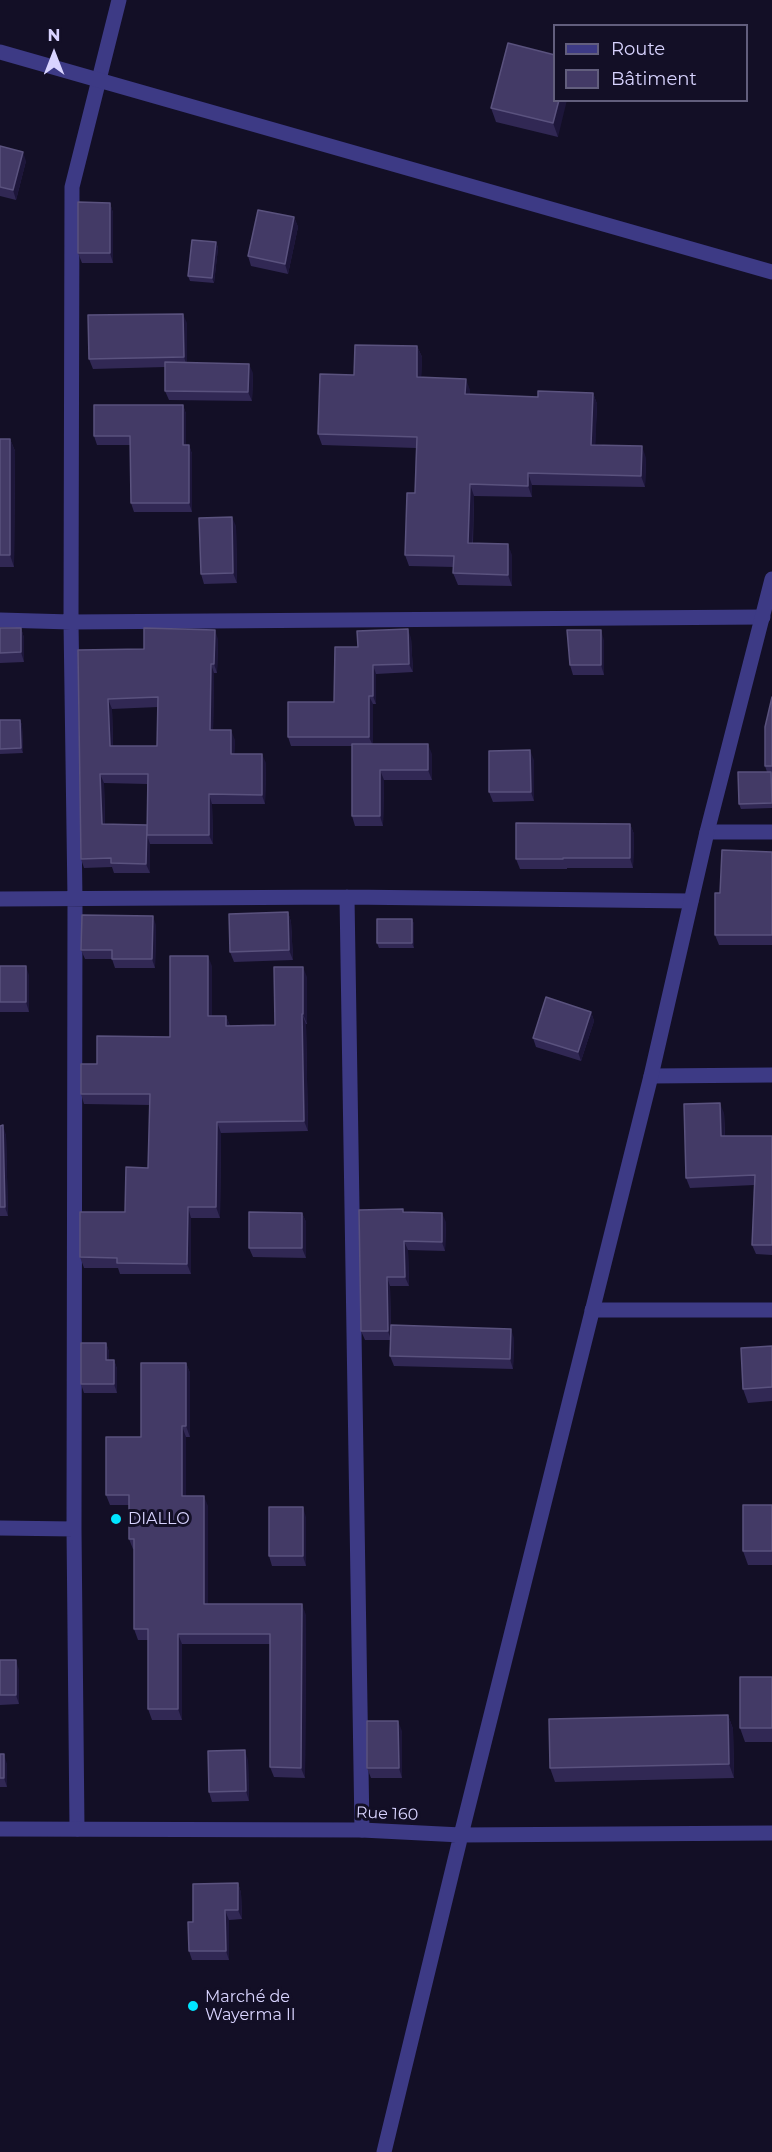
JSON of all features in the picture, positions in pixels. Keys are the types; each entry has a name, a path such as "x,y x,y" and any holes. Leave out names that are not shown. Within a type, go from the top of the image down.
{"street":[{"path":"77,1829 74,1529 75,900 71,622 72,187 119,0"},
{"path":"0,52 772,272"},
{"path":"384,2152 460,1835 651,1076 707,832 772,579"},
{"path":"0,620 71,622 763,616"},
{"path":"707,832 772,831"},
{"path":"0,899 347,897 691,901"},
{"path":"347,897 362,1830"},
{"path":"651,1076 772,1075"},
{"path":"592,1310 772,1310"},
{"path":"0,1528 74,1529"},
{"name":"Rue 160","path":"0,1829 362,1830 460,1835 772,1833"}],"building":[{"path":"508,43 553,54 553,102 558,102 553,123 491,108"},
{"path":"0,146 23,152 13,190 0,187"},
{"path":"78,202 110,203 110,253 78,253"},
{"path":"258,210 294,217 285,264 248,256"},
{"path":"192,240 216,242 212,278 188,276"},
{"path":"183,314 184,357 89,359 88,315"},
{"path":"355,345 417,346 417,377 466,379 465,394 538,397 538,391 593,393 591,445 642,446 641,476 528,473 528,486 470,484 468,543 508,544 508,575 453,573 454,556 405,555 407,493 415,493 417,437 318,434 320,374 354,375"},
{"path":"165,362 249,364 248,392 165,391"},
{"path":"94,405 183,405 183,445 189,445 189,503 131,503 130,436 94,436"},
{"path":"0,439 10,439 10,555 0,555"},
{"path":"232,517 233,573 201,574 199,518"},
{"path":"0,628 21,628 21,652 0,653"},
{"path":"144,628 215,630 214,664 211,664 210,730 231,730 231,754 262,754 262,795 209,794 209,835 147,835 148,774 100,774 102,824 147,825 146,864 111,863 111,858 81,859 78,650 144,649","holes":["158,697 157,746 110,746 108,699"]},
{"path":"408,629 409,664 373,665 373,696 369,696 369,737 288,737 288,702 334,702 335,647 358,647 357,631"},
{"path":"567,630 601,630 601,665 570,665"},
{"path":"772,697 772,766 765,766 765,727"},
{"path":"0,720 20,720 21,748 0,749"},
{"path":"352,744 428,744 428,770 380,770 380,816 352,816"},
{"path":"530,750 531,792 489,792 489,751"},
{"path":"738,772 771,772 772,803 739,804"},
{"path":"516,823 630,824 630,858 516,859"},
{"path":"722,850 772,852 772,935 715,935 715,893 720,893"},
{"path":"288,912 289,950 230,952 229,914"},
{"path":"82,915 153,916 152,959 112,959 112,950 81,950"},
{"path":"377,919 412,919 412,943 377,943"},
{"path":"170,956 208,956 208,1016 226,1016 226,1026 275,1025 274,967 303,967 304,1121 217,1122 216,1207 188,1207 187,1264 117,1263 117,1258 80,1257 80,1212 125,1212 126,1167 148,1168 150,1094 81,1094 81,1064 97,1064 97,1036 170,1037"},
{"path":"0,966 26,966 26,1002 0,1002"},
{"path":"546,997 591,1012 578,1052 533,1038"},
{"path":"720,1103 721,1136 772,1136 772,1245 752,1245 755,1175 686,1178 684,1104"},
{"path":"3,1125 5,1207 0,1207 0,1126"},
{"path":"403,1209 403,1212 442,1213 442,1242 404,1241 405,1277 387,1277 388,1331 361,1331 359,1210"},
{"path":"249,1212 302,1213 302,1248 249,1248"},
{"path":"391,1325 511,1329 510,1359 390,1356"},
{"path":"81,1343 106,1343 106,1360 114,1360 114,1384 81,1384"},
{"path":"772,1346 772,1387 743,1389 741,1348"},
{"path":"141,1363 186,1363 186,1426 182,1426 182,1496 204,1496 204,1604 302,1604 301,1768 270,1767 270,1634 178,1634 178,1709 148,1709 148,1629 134,1629 134,1539 129,1539 129,1495 106,1495 106,1437 141,1437"},
{"path":"743,1505 772,1505 772,1551 743,1551"},
{"path":"269,1507 303,1507 303,1556 269,1556"},
{"path":"0,1660 16,1660 16,1695 0,1695"},
{"path":"740,1677 772,1677 772,1728 740,1728"},
{"path":"728,1715 729,1764 550,1768 549,1719"},
{"path":"367,1721 398,1721 399,1768 367,1768"},
{"path":"245,1750 246,1791 209,1792 208,1751"},
{"path":"0,1754 4,1754 4,1778 0,1778"},
{"path":"238,1883 238,1910 225,1910 226,1951 189,1951 188,1922 193,1922 193,1884"}],"place":[{"name":"DIALLO","path":"116,1519"},
{"name":"Marché de Wayerma II","path":"193,2006"}]}
